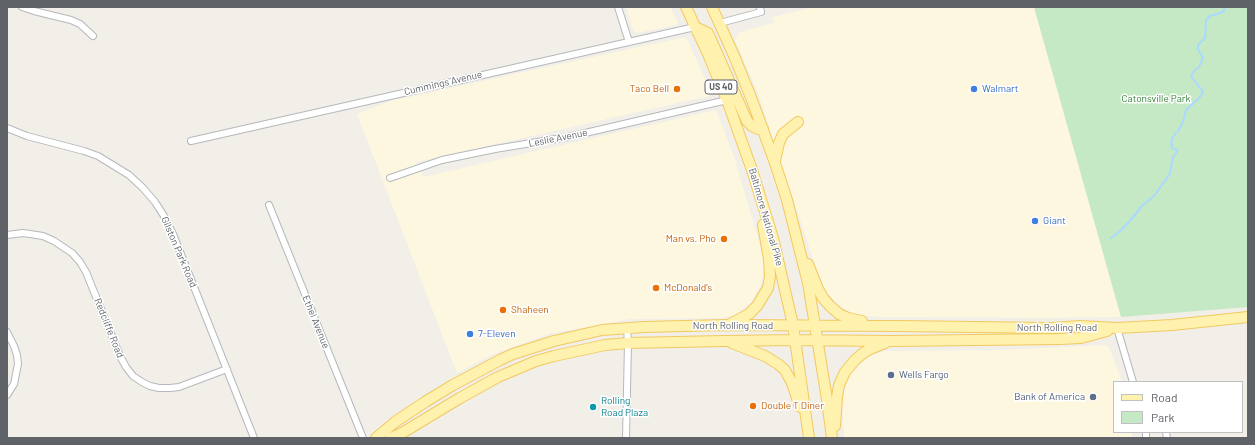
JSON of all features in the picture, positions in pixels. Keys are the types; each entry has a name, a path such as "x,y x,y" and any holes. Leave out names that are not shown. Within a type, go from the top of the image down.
{"main road":[{"name":"Baltimore National Pike","path":"686,7 727,100 752,170 773,238 793,325 808,435"},
{"name":"US 40","path":"712,7 738,65 763,129 795,231 808,283 816,326 832,438"},
{"path":"695,27 708,33 747,120 752,126 758,129 763,129"},
{"path":"775,164 778,143 783,134 798,122"},
{"path":"726,325 749,314 757,306 768,288 770,259 752,170"},
{"path":"795,231 818,289 830,306 839,314 848,318 900,326"},
{"name":"North Rolling Road","path":"376,438 394,422 453,385 500,360 513,354 554,341 602,330 726,325 1044,328 1080,326 1117,328 1172,325 1248,316"},
{"name":"North Rolling Road","path":"391,438 498,377 536,361 584,349 628,342 795,340 891,341 1081,338 1117,328"},
{"path":"724,341 765,356 785,370 792,383 808,435"},
{"path":"832,438 837,397 845,372 862,354 891,341"}],"street":[{"path":"22,7 71,20 80,24 93,36"},
{"path":"618,7 629,42"},
{"path":"720,23 760,9"},
{"name":"Cummings Avenue","path":"191,141 695,27"},
{"name":"Leslie Avenue","path":"390,178 442,160 568,136 727,100"},
{"name":"Gilston Park Road","path":"7,128 26,136 98,156 129,175 155,202 164,216 172,234 254,438"},
{"name":"Ethel Avenue","path":"269,205 363,438"},
{"name":"Redcliffe Road","path":"7,235 22,233 43,236 72,253 86,272 120,356 133,376 142,382 159,388 179,387 227,369"},
{"path":"626,438 627,328"},
{"path":"1117,328 1133,381"},
{"path":"7,332 14,346 18,364 14,384 7,394"}],"shaded area":[{"path":"626,7 670,7 678,22 676,25 637,33 633,30"},
{"path":"815,7 1034,7 1121,317 1046,318 861,316 847,311 829,296 820,280 757,91 735,40 740,32 774,23 773,17"},
{"path":"681,38 687,39 711,93 709,96 416,162 423,177 716,110 734,157 764,259 761,284 752,301 736,315 722,318 630,319 548,334 491,355 457,373 357,114 391,101"},
{"path":"1107,345 1110,349 1122,381 1113,381 1113,433 1132,433 1132,438 844,438 842,401 847,380 854,370 874,354 886,351 1004,350"}],"green space":[{"name":"Catonsville Park","path":"1034,7 1248,7 1248,307 1121,317"}],"waterway":[{"path":"1178,131 1183,122 1186,110 1201,96 1203,92 1191,76 1199,67 1203,58 1198,49 1198,45 1205,38 1206,20 1210,16 1224,11 1224,7"},
{"path":"1111,238 1120,231 1142,206 1154,196 1167,178 1170,173 1173,157 1177,152 1177,150 1172,148 1171,142 1176,133"}],"place":[{"name":"Taco Bell","path":"677,89"},
{"name":"Walmart","path":"974,89"},
{"name":"Giant","path":"1035,221"},
{"name":"Man vs. Pho","path":"724,239"},
{"name":"McDonald's","path":"656,288"},
{"name":"Shaheen","path":"503,310"},
{"name":"7-Eleven","path":"470,334"},
{"name":"Wells Fargo","path":"891,375"},
{"name":"Bank of America","path":"1093,397"},
{"name":"Double T Diner","path":"753,406"},
{"name":"Rolling Road Plaza","path":"593,407"}]}
